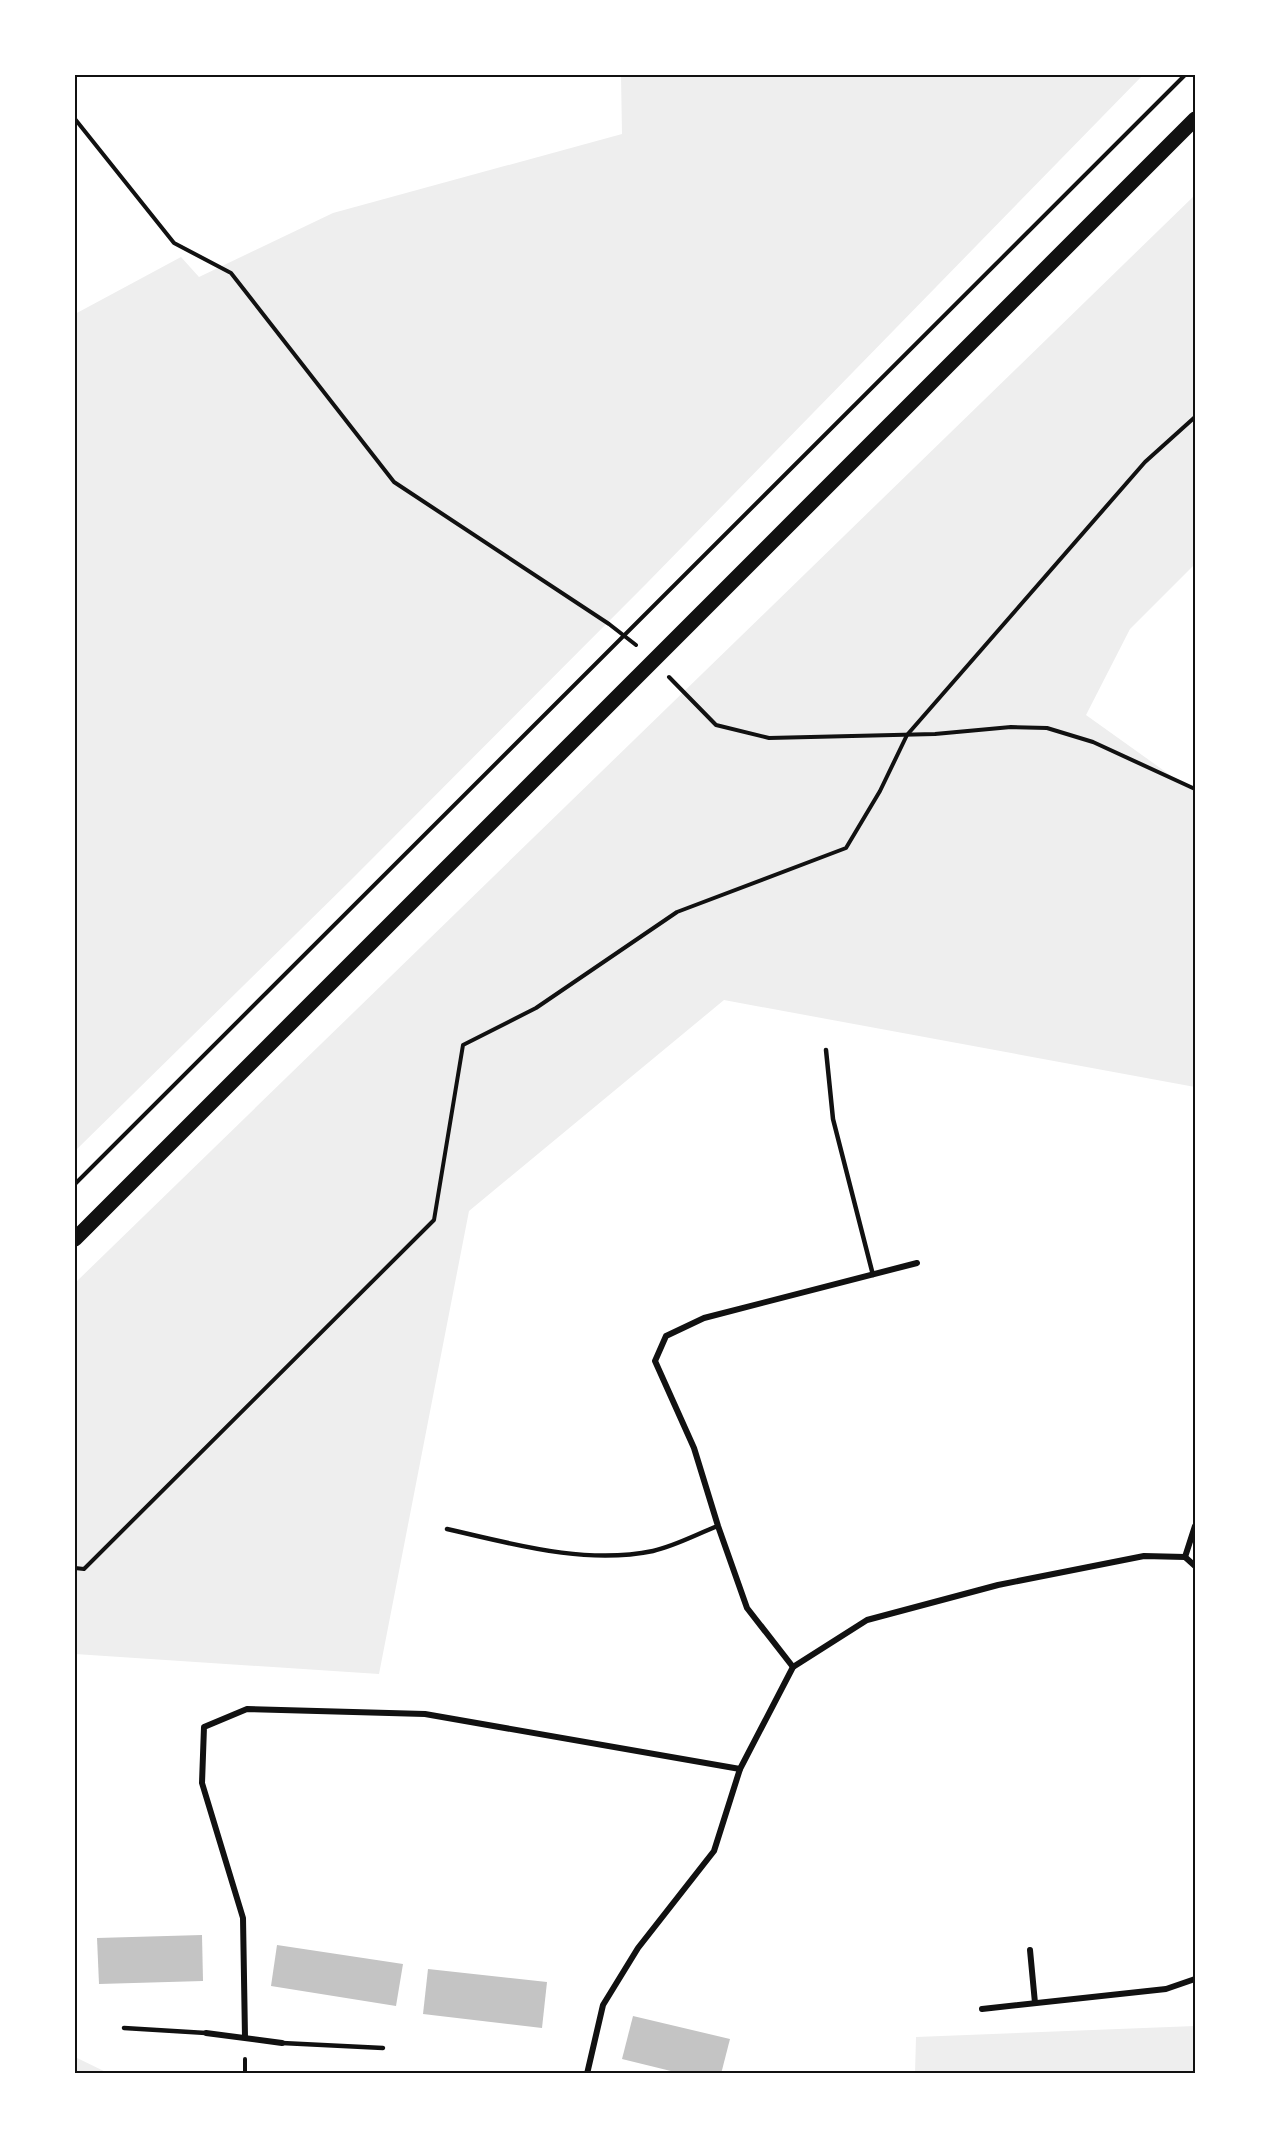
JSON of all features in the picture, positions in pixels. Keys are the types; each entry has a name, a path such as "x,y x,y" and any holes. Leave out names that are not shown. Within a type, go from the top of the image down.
{"main road":[{"path":"75,1239 1195,119"}],"street":[{"path":"793,1666 747,1608 694,1448 655,1361 666,1336 704,1318 917,1263"},
{"path":"1185,1557 1195,1527"},
{"path":"587,2074 603,2005 638,1948 714,1851 740,1769 793,1666 867,1620 998,1585 1144,1556 1185,1557 1195,1566"},
{"path":"245,2037 243,1918 202,1783 204,1727 247,1709 425,1714 740,1769"},
{"path":"1030,1950 1035,2003"},
{"path":"982,2009 1166,1989 1195,1979"},
{"path":"206,2033 282,2043"}],"lane":[{"path":"826,1050 833,1119 873,1275"},
{"path":"447,1529 532,1549 605,1556 654,1551 718,1526"},
{"path":"124,2028 206,2033"},
{"path":"282,2043 382,2048"}],"path":[{"path":"75,1184 1185,75"},
{"path":"75,119 174,243 231,273 394,482 625,635 654,661 716,725 770,738 935,734 1011,727 1047,728 1093,742 1195,789"},
{"path":"75,1568 84,1569 434,1220 463,1045 536,1008 677,912 846,849 880,791 907,735 1145,462 1195,417"}],"shaded area":[{"path":"621,75 1143,75 647,583 351,880 75,1151 75,314 181,257 199,277 333,213 622,134"},
{"path":"1195,195 1195,564 1130,629 1086,715 1177,780 1195,789 1195,1087 724,1000 469,1211 379,1674 75,1654 75,1283"},
{"path":"1195,2026 1195,2074 915,2074 916,2037"},
{"path":"75,2057 110,2074 75,2074"}],"building":[{"path":"202,1935 203,1981 99,1984 97,1938"},
{"path":"277,1945 403,1964 396,2006 271,1986"},
{"path":"428,1969 547,1982 542,2028 423,2014"},
{"path":"633,2016 730,2039 721,2074 683,2074 622,2059"}]}
